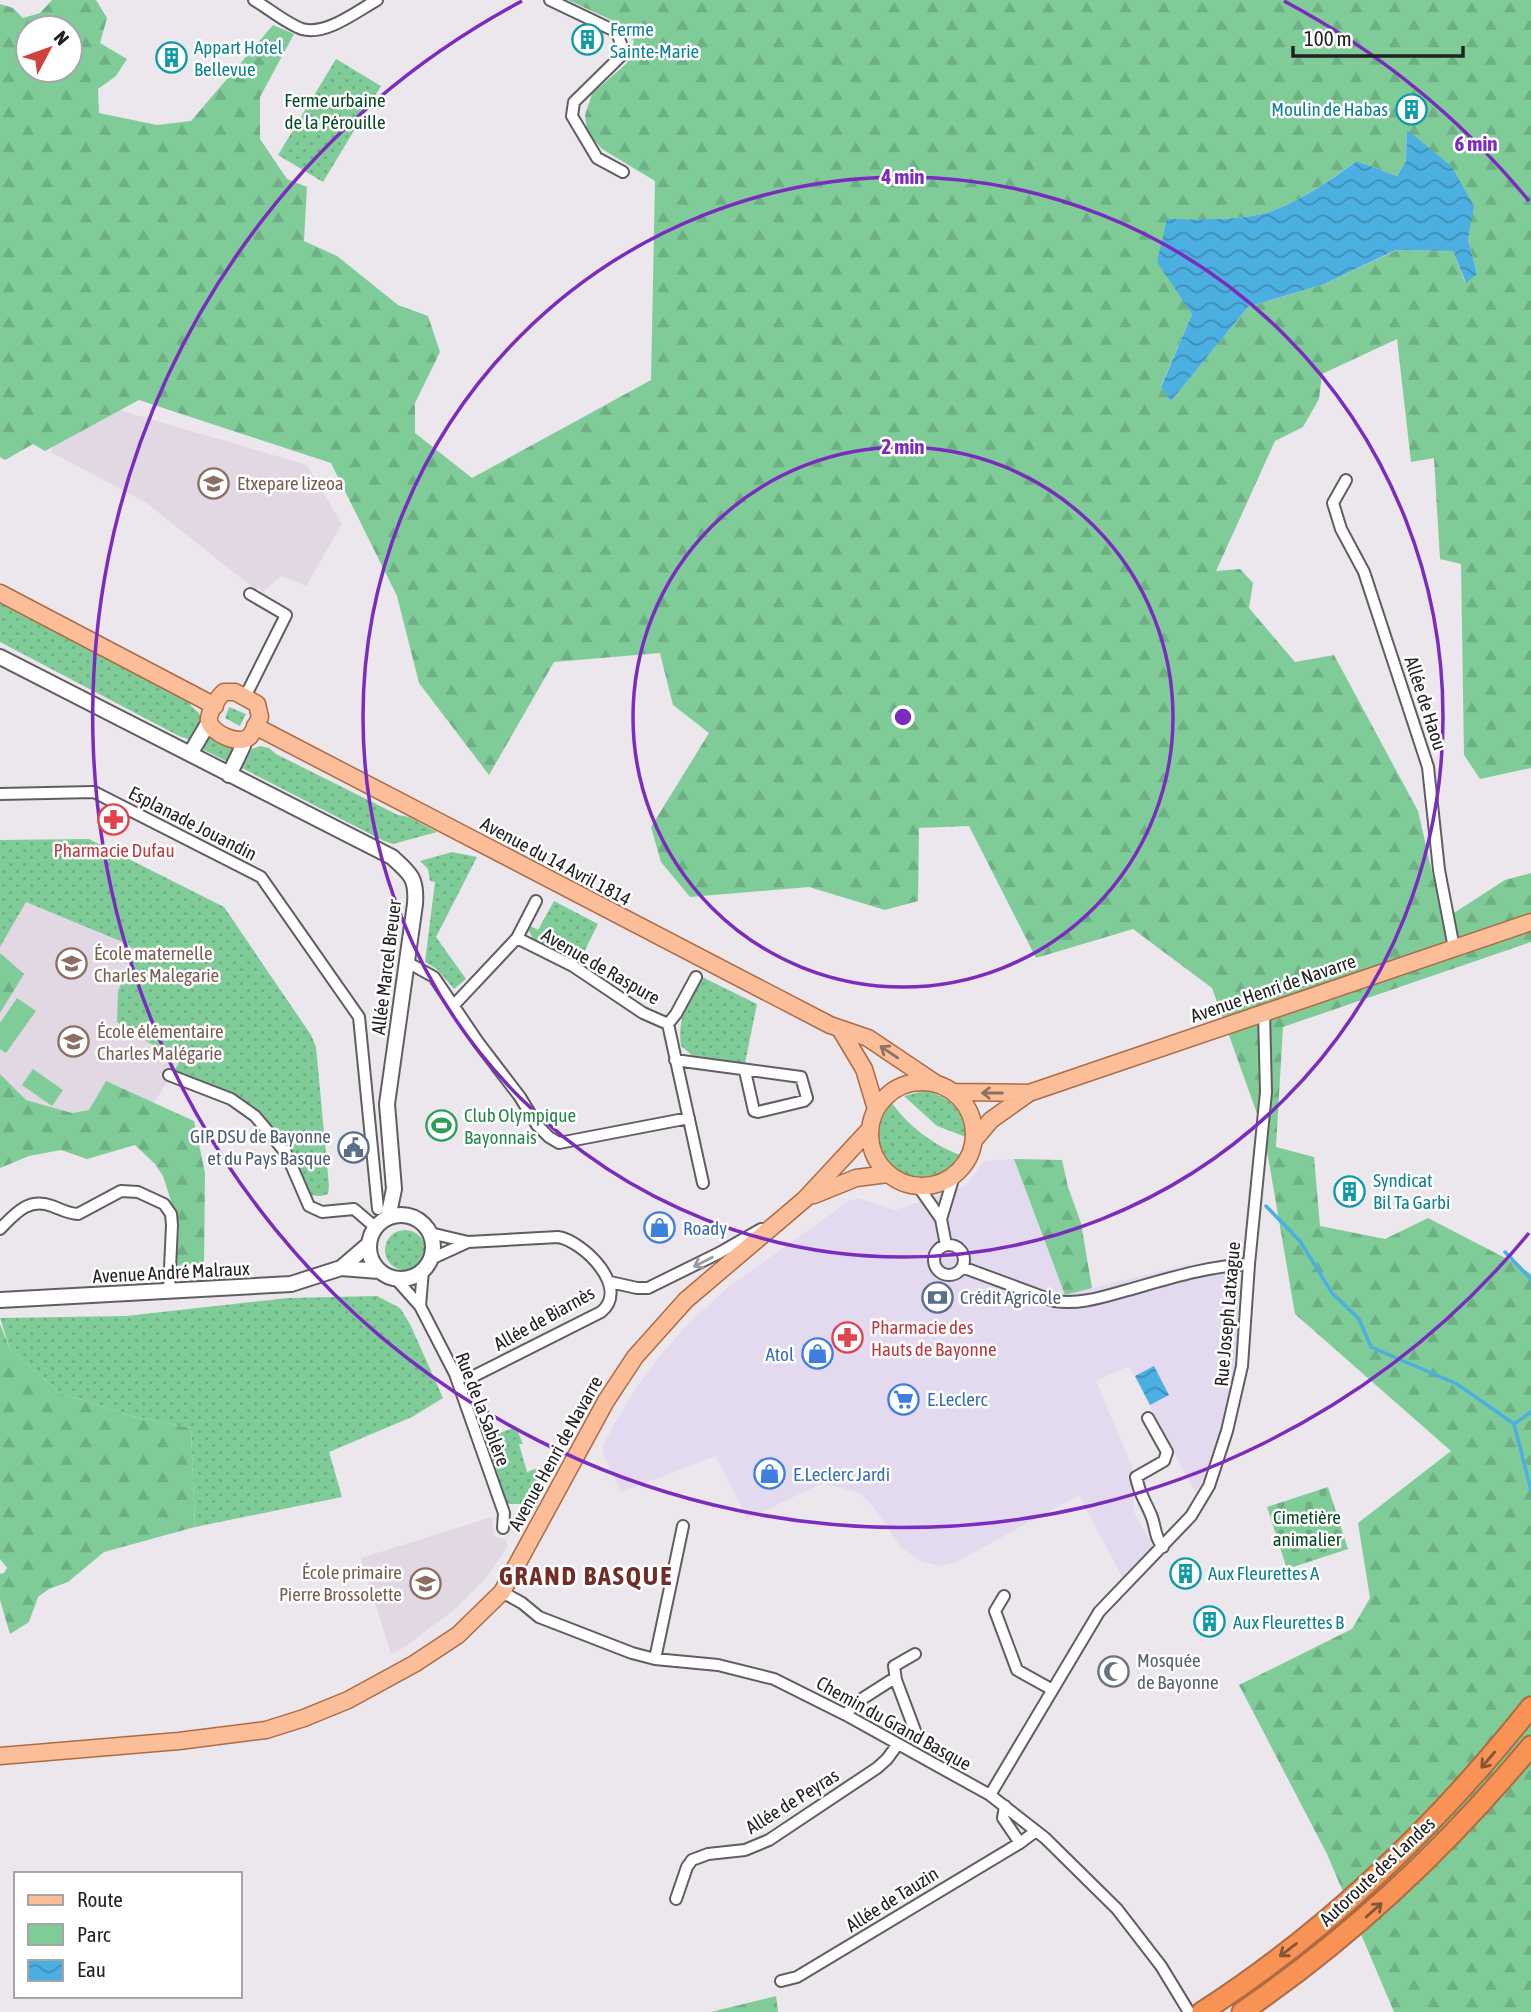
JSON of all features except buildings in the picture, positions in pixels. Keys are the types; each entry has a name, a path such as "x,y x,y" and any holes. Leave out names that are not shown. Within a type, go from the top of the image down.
{"highway":[{"name":"Autoroute des Landes","path":"1202,2012 1299,1942 1383,1869 1475,1775 1531,1707"},
{"name":"Autoroute des Landes","path":"1242,2012 1315,1959 1393,1893 1475,1811 1531,1746"}],"main road":[{"path":"0,593 215,706"},
{"path":"224,692 235,692 245,698 257,704 260,717 250,736 243,741 236,741 214,729 209,722 224,692"},
{"name":"Avenue du 14 Avril 1814","path":"255,726 657,937 840,1029 868,1038 935,1083"},
{"name":"Avenue Henri de Navarre","path":"974,1140 991,1121 1029,1093 1531,922"},
{"path":"840,1029 864,1069 876,1109"},
{"path":"920,1081 935,1083 954,1093 967,1106 973,1122 974,1140 967,1162 954,1176 931,1186 918,1186 897,1180 888,1174 877,1161 871,1145 870,1129 876,1109 893,1090 920,1081"},
{"name":"Avenue Henri de Navarre","path":"954,1093 1029,1093"},
{"name":"Avenue Henri de Navarre","path":"0,1756 228,1737 266,1730 348,1699 414,1664 458,1635 502,1592 606,1401 635,1357 686,1300 805,1199 870,1129"},
{"name":"Avenue Henri de Navarre","path":"805,1199 856,1178 888,1174"}],"street":[{"path":"254,0 301,29 327,27 377,0"},
{"path":"550,0 617,32 624,53 574,102 572,116 597,158 623,172"},
{"name":"Allée de Haou","path":"1346,480 1334,503 1341,529 1364,572 1429,767 1439,870 1454,948"},
{"path":"245,698 286,615 250,594"},
{"name":"Allée Marcel Breuer","path":"0,657 392,857 410,873 415,884 416,898 387,1111 394,1189 411,1217"},
{"path":"190,754 209,722"},
{"path":"229,775 243,741"},
{"name":"Esplanade Jouandin","path":"0,794 94,792 261,877 359,1017 383,1213"},
{"path":"454,1005 517,938 536,901"},
{"name":"Avenue de Raspure","path":"517,938 573,966 643,1013 668,1024"},
{"path":"407,962 434,977 537,1125 549,1138 565,1144 689,1118"},
{"name":"Avenue de Raspure","path":"696,977 668,1024 703,1184"},
{"name":"Rue Joseph Latxague","path":"989,1795 1099,1612 1163,1547 1204,1498 1227,1431 1242,1366 1266,1092 1264,1013"},
{"path":"675,1060 801,1077 807,1098 804,1101 754,1111 745,1071"},
{"path":"169,1075 231,1099 255,1116 286,1153 309,1206 322,1212 354,1209 375,1227"},
{"path":"941,1219 954,1176"},
{"path":"918,1186 941,1219 946,1245"},
{"name":"Allée Marcel Breuer","path":"383,1213 394,1189"},
{"path":"0,1229 28,1204 46,1204 78,1214 121,1191 138,1192 164,1204 171,1214 169,1291"},
{"path":"420,1306 427,1265 433,1242 430,1233 421,1222 411,1217 383,1213 369,1244 373,1263 379,1271 396,1279 406,1279 427,1265 448,1249 468,1242 558,1237 580,1246 610,1282"},
{"name":"Allée de Biarnès","path":"455,1374 468,1378 474,1376 601,1311 607,1307 612,1296 610,1282 648,1288 784,1216"},
{"path":"430,1233 468,1242"},
{"name":"Avenue André Malraux","path":"341,1268 369,1244"},
{"path":"946,1245 956,1246 963,1253 962,1267 956,1273 947,1275 936,1268 934,1260 936,1252 946,1245"},
{"path":"962,1267 1054,1301 1068,1303 1102,1299 1220,1266 1249,1264"},
{"name":"Avenue André Malraux","path":"0,1300 291,1284 341,1268 379,1271"},
{"name":"Rue de la Sablère","path":"396,1279 420,1306 455,1374 504,1513 503,1528"},
{"path":"1148,1418 1167,1452 1164,1461 1136,1477 1139,1495 1152,1516 1153,1529 1163,1547"},
{"path":"655,1659 683,1526"},
{"name":"Chemin du Grand Basque","path":"502,1592 539,1617 655,1659 718,1665 774,1679 846,1715 989,1795 1006,1806 1076,1866 1117,1909 1136,1931 1189,2012"},
{"path":"1004,1596 995,1611 1017,1670 1051,1689"},
{"path":"915,1654 894,1666 918,1736"},
{"path":"846,1715 854,1704 890,1681 897,1680"},
{"name":"Allée de Peyras","path":"676,1899 692,1860 708,1854 745,1850 769,1839 877,1768 898,1744"},
{"path":"1006,1806 1003,1818 1020,1843"},
{"name":"Allée de Tauzin","path":"781,1981 797,1977 1026,1841 1036,1831"}],"shaded area":[{"name":"Etxepare lizeoa","path":"75,397 307,465 342,524 306,586 282,576 262,592 259,588 256,590 145,502 51,452"},
{"name":"École élémentaire Charles Malégarie","path":"26,901 125,943 136,952 118,991 179,1062 154,1103 107,1082 89,1110 72,1113 26,1100 0,1074 0,1013 23,974 0,953 0,947"},
{"path":"1014,1159 1065,1295 1186,1265 1217,1276 1234,1273 1239,1278 1238,1355 1221,1427 1197,1496 1129,1366 1096,1381 1133,1469 1134,1512 1154,1548 1123,1579 1079,1495 956,1562 938,1566 920,1561 900,1546 873,1506 860,1493 823,1483 747,1519 716,1456 621,1492 603,1453 603,1445 628,1400 655,1362 685,1327 727,1288 849,1201 858,1198 895,1210 965,1186 984,1161"},
{"name":"École primaire Pierre Brossolette","path":"492,1517 494,1535 505,1539 508,1546 487,1577 455,1609 391,1654 361,1558"}],"green space":[{"path":"52,0 96,0 107,18 100,43 127,59 116,76 98,89 99,113 157,125 191,121 273,25 294,34 260,97 260,139 287,179 307,187 304,241 337,256 398,305 428,316 440,352 415,403 415,433 472,478 651,380 655,181 602,149 587,132 585,115 592,94 627,63 634,41 620,24 568,0 1531,0 1531,768 1480,779 1464,755 1461,564 1440,559 1434,458 1411,462 1397,339 1322,374 1319,399 1303,427 1275,441 1216,571 1240,569 1253,583 1249,608 1295,662 1334,655 1418,811 1443,920 1505,880 1531,873 1531,942 1283,1027 1276,1147 1314,1157 1320,1226 1385,1239 1428,1218 1531,1274 1531,2012 1394,2012 1327,1854 1239,1685 1352,1629 1370,1598 1358,1523 1451,1451 1295,1314 1264,1133 1212,988 1133,929 1036,958 969,826 919,828 918,901 885,910 809,887 690,897 661,862 651,827 709,733 673,705 660,653 554,662 489,775 419,683 397,596 331,463 139,400 45,451 33,444 5,460 0,457 0,4 13,8 19,14 14,14 14,84 84,84 84,14 37,14","holes":["1407,131 1473,206 1468,239 1477,274 1465,282 1453,251 1397,250 1324,284 1248,307 1171,401 1161,386 1192,314 1168,219 1235,218 1272,211 1305,195 1357,161 1397,176 1406,161"]},
{"name":"Ferme urbaine de la Pérouille","path":"336,59 381,86 323,182 278,155"},
{"path":"0,601 192,703 190,705 199,713 201,719 191,738 179,736 0,642"},
{"path":"229,707 246,714 240,726 225,718"},
{"path":"206,731 237,747 230,763 198,747"},
{"path":"260,746 269,748 398,815 409,817 437,832 393,844 384,841 242,768 252,749"},
{"path":"89,839 224,907 311,1035 316,1047 328,1194 307,1195 257,1115 173,1073 179,1062 117,1022 118,991 136,951 125,943 26,902 0,947 0,840"},
{"path":"452,852 477,857 436,937 466,979 454,989 437,969 425,962 435,882 430,881 428,869 420,861"},
{"path":"554,901 598,924 579,962 533,939 529,931 530,926 538,930"},
{"path":"0,953 24,974 0,1013"},
{"path":"700,976 757,1004 745,1063 692,1055 681,1046 682,1018"},
{"path":"17,998 36,1011 6,1053 0,1049 0,1023"},
{"path":"33,1069 63,1090 52,1106 22,1085"},
{"path":"0,1074 26,1100 72,1113 89,1110 106,1081 194,1121 205,1173 204,1263 176,1266 179,1226 163,1176 155,1164 135,1145 87,1159 61,1150 29,1156 0,1168"},
{"path":"924,1091 941,1096 954,1106 963,1120 966,1137 937,1126 904,1096"},
{"path":"892,1103 922,1134 960,1155 946,1172 929,1179 912,1177 897,1170 885,1157 879,1141 881,1122"},
{"path":"1014,1159 1062,1160 1081,1223 1092,1288 1065,1295"},
{"path":"405,1230 413,1231 419,1236 424,1242 424,1258 419,1264 413,1269 405,1270 397,1269 391,1264 386,1258 385,1250 386,1242 391,1236 397,1231"},
{"path":"377,1296 400,1308 410,1324 443,1398 412,1417 329,1452 342,1497 195,1527 191,1428 132,1416 60,1393 10,1349 0,1318 126,1316 288,1298"},
{"path":"0,1324 10,1349 60,1393 132,1416 191,1428 195,1527 104,1552 68,1582 49,1589 38,1597 29,1622 10,1634 0,1600 0,1574 7,1568 0,1559"},
{"path":"516,1427 523,1444 519,1444 527,1472 554,1462 536,1508 525,1504 507,1504 486,1438"},
{"name":"Cimetière animalier","path":"1328,1487 1348,1549 1287,1569 1267,1507"},
{"path":"776,1996 778,2012 711,2012"}],"water":[{"path":"1407,130 1451,166 1474,206 1468,239 1477,274 1466,283 1453,251 1396,250 1324,284 1248,307 1171,401 1161,387 1192,314 1157,262 1167,219 1235,218 1272,211 1316,189 1357,161 1397,176 1406,161"},
{"path":"1154,1366 1169,1395 1150,1405 1135,1376"}],"waterway":[{"path":"1266,1206 1300,1241 1332,1293 1359,1319 1371,1347 1457,1384 1514,1424 1531,1490"},
{"path":"1505,1252 1531,1279"},
{"path":"1514,1424 1531,1412"}],"place":[{"name":"Ferme Sainte-Marie","path":"587,40"},
{"name":"Appart Hotel Bellevue","path":"171,58"},
{"name":"Moulin de Habas","path":"1411,109"},
{"name":"Etxepare lizeoa","path":"214,483"},
{"name":"Pharmacie Dufau","path":"114,819"},
{"name":"École maternelle Charles Malegarie","path":"71,964"},
{"name":"École élémentaire Charles Malégarie","path":"74,1042"},
{"name":"Club Olympique Bayonnais","path":"441,1126"},
{"name":"GIP DSU de Bayonne et du Pays Basque","path":"354,1147"},
{"name":"Syndicat Bil Ta Garbi","path":"1350,1191"},
{"name":"Roady","path":"660,1228"},
{"name":"Crédit Agricole","path":"937,1297"},
{"name":"Pharmacie des Hauts de Bayonne","path":"848,1338"},
{"name":"Atol","path":"817,1354"},
{"name":"E.Leclerc","path":"904,1399"},
{"name":"E.Leclerc Jardi","path":"770,1474"},
{"name":"Aux Fleurettes A","path":"1185,1573"},
{"name":"École primaire Pierre Brossolette","path":"425,1583"},
{"name":"Aux Fleurettes B","path":"1210,1622"},
{"name":"Mosquée de Bayonne","path":"1114,1671"}],"district":[{"name":"GRAND BASQUE","path":"586,1576"}]}
